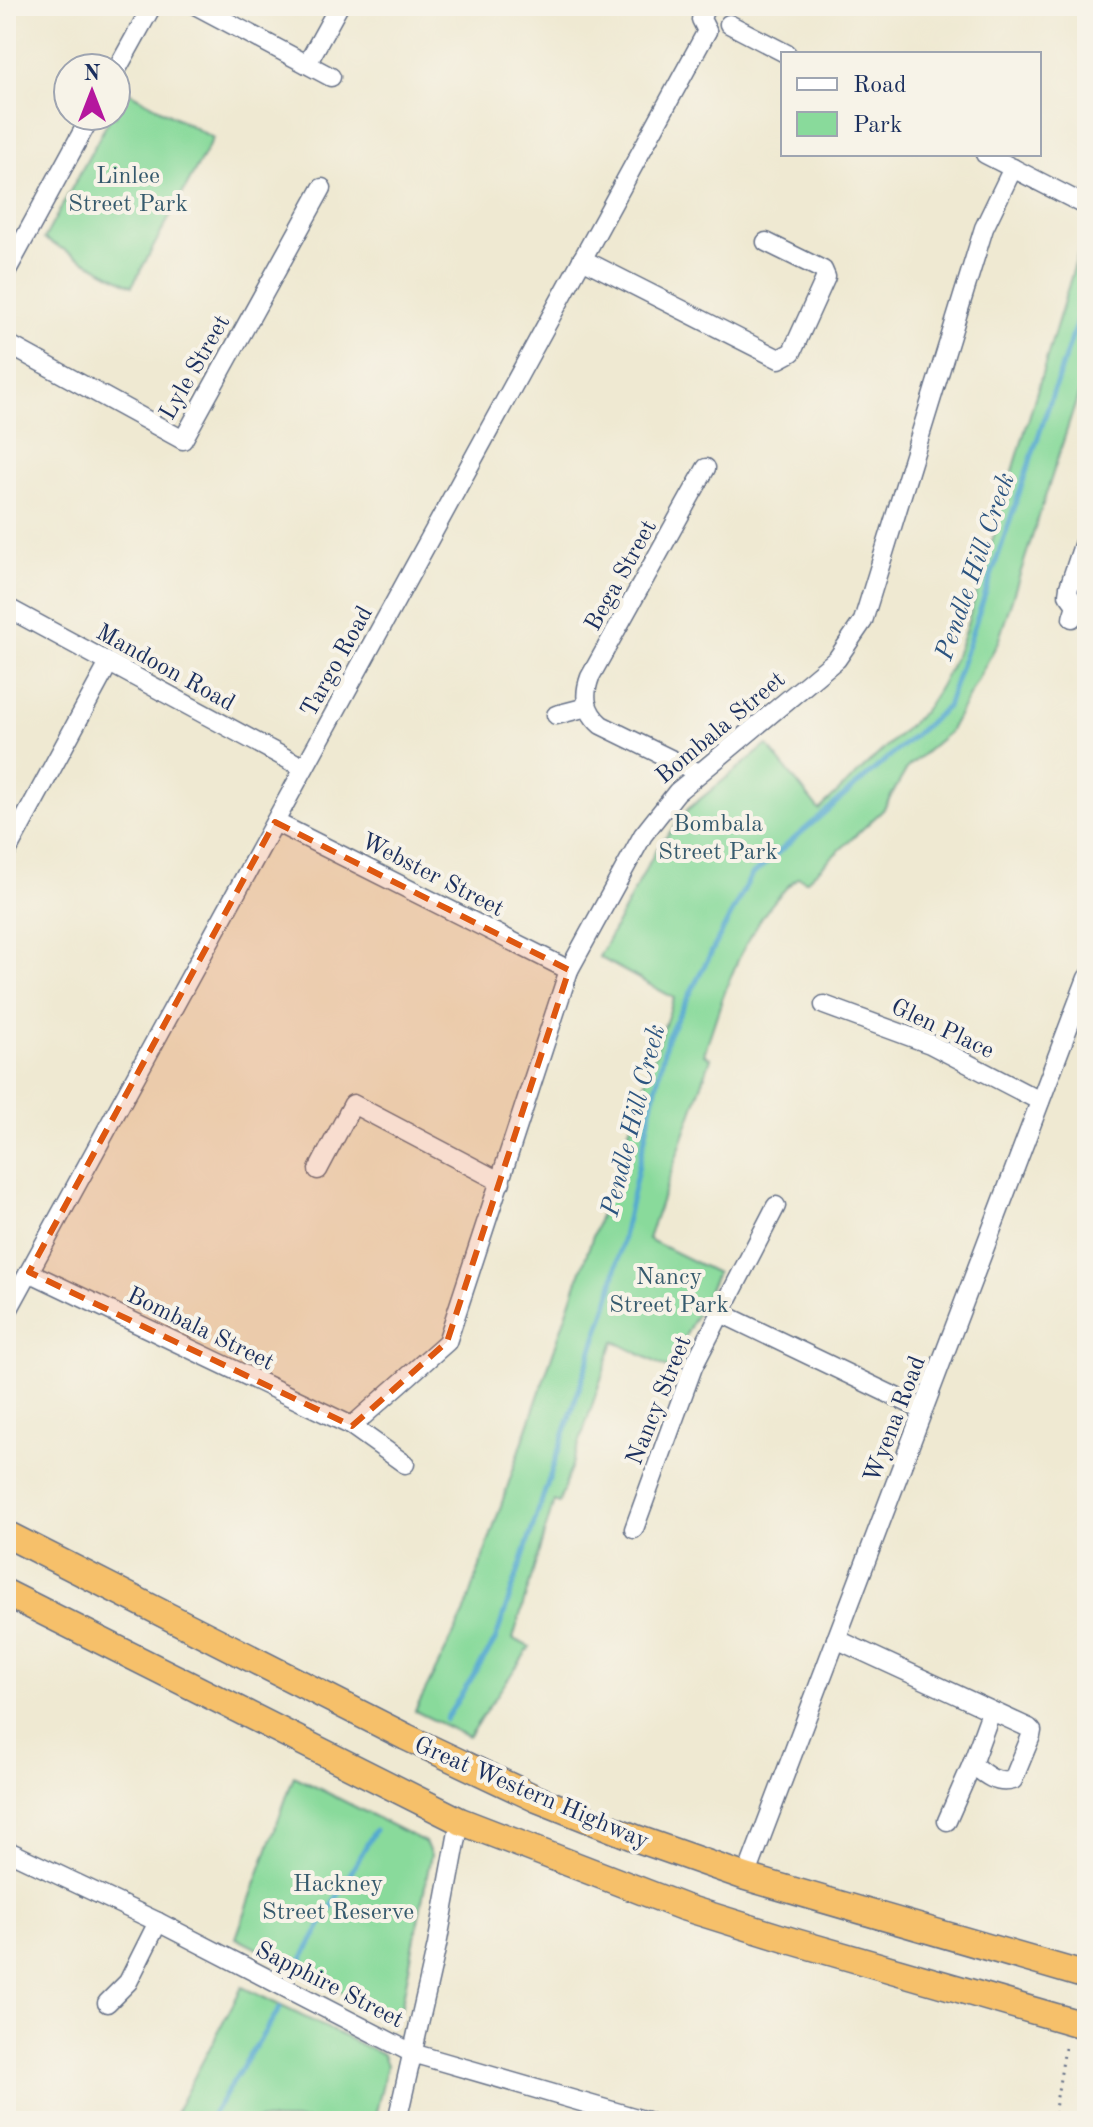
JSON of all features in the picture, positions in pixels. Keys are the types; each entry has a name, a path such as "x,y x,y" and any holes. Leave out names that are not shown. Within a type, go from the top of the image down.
{"highway":[{"name":"Great Western Highway","path":"6,1534 406,1737 537,1799 746,1877 1087,1976"},
{"name":"Great Western Highway","path":"6,1593 460,1821 683,1907 1078,2023"}],"street":[{"path":"127,52 152,6"},
{"path":"197,6 331,77"},
{"path":"307,64 339,6"},
{"path":"704,14 713,33 722,32 729,24 730,15 722,6"},
{"name":"Targo Road","path":"6,1314 582,259 704,14"},
{"path":"729,24 783,52"},
{"path":"6,272 82,132"},
{"path":"989,156 1087,206"},
{"name":"Bombala Street","path":"352,1426 447,1342 569,970 643,835 677,792 828,668 852,640 863,621 984,228 1013,168"},
{"name":"Lyle Street","path":"6,343 183,440 322,188"},
{"path":"582,259 779,359 792,352 826,277 823,270 766,242"},
{"name":"Bega Street","path":"587,707 585,695 590,677 706,468"},
{"path":"1072,618 1076,605 1068,590 1087,533"},
{"name":"Mandoon Road","path":"6,607 304,768"},
{"path":"6,853 109,663"},
{"path":"556,715 587,707 601,725 699,773"},
{"name":"Webster Street","path":"275,822 569,970"},
{"name":"Wyena Road","path":"746,1877 1087,978"},
{"name":"Glen Place","path":"824,1005 930,1044 1040,1101"},
{"path":"318,1170 353,1104 501,1182"},
{"name":"Nancy Street","path":"634,1529 693,1367 776,1206"},
{"name":"Bombala Street","path":"29,1272 352,1426 405,1464"},
{"path":"721,1313 923,1410"},
{"path":"836,1639 991,1712 1023,1723 1032,1731 1013,1780 1001,1781 987,1776 972,1764"},
{"path":"947,1821 991,1712"},
{"path":"397,2121 437,1945 460,1821"},
{"name":"Sapphire Street","path":"6,1850 158,1922 412,2053 647,2121"},
{"path":"107,2003 128,1982 158,1922"}],"path":[{"path":"1053,2121 1078,2023"}],"highlighted area":[{"path":"275,822 569,970 447,1342 352,1426 29,1272"}],"green space":[{"name":"Linlee Street Park","path":"132,94 213,138 132,286 44,239 102,132 132,132"},
{"path":"1084,234 1087,235 1087,368 998,642 949,732 908,767 883,810 806,881 798,877 779,895 750,936 720,1006 704,1054 711,1058 648,1239 717,1273 686,1335 673,1371 614,1341 559,1503 554,1501 513,1639 530,1647 468,1737 415,1711 464,1614 674,998 599,957 656,850 688,809 767,745 819,810 930,702 948,672 966,628"},
{"name":"Hackney Street Reserve","path":"294,1776 425,1842 431,1855 401,2009 386,2015 236,1938"},
{"name":"Hackney Street Reserve","path":"242,1987 383,2055 387,2065 374,2121 172,2119"}],"waterway":[{"name":"Pendle Hill Creek","path":"446,1719 495,1641 610,1296 667,1038 751,876 947,707 1087,292"},
{"name":"Pendle Hill Creek","path":"301,1961 375,1830"},
{"name":"Pendle Hill Creek","path":"208,2121 280,2008"}],"park label":[{"name":"Bombala Street Park","path":"718,837"},
{"name":"Nancy Street Park","path":"669,1290"}]}
